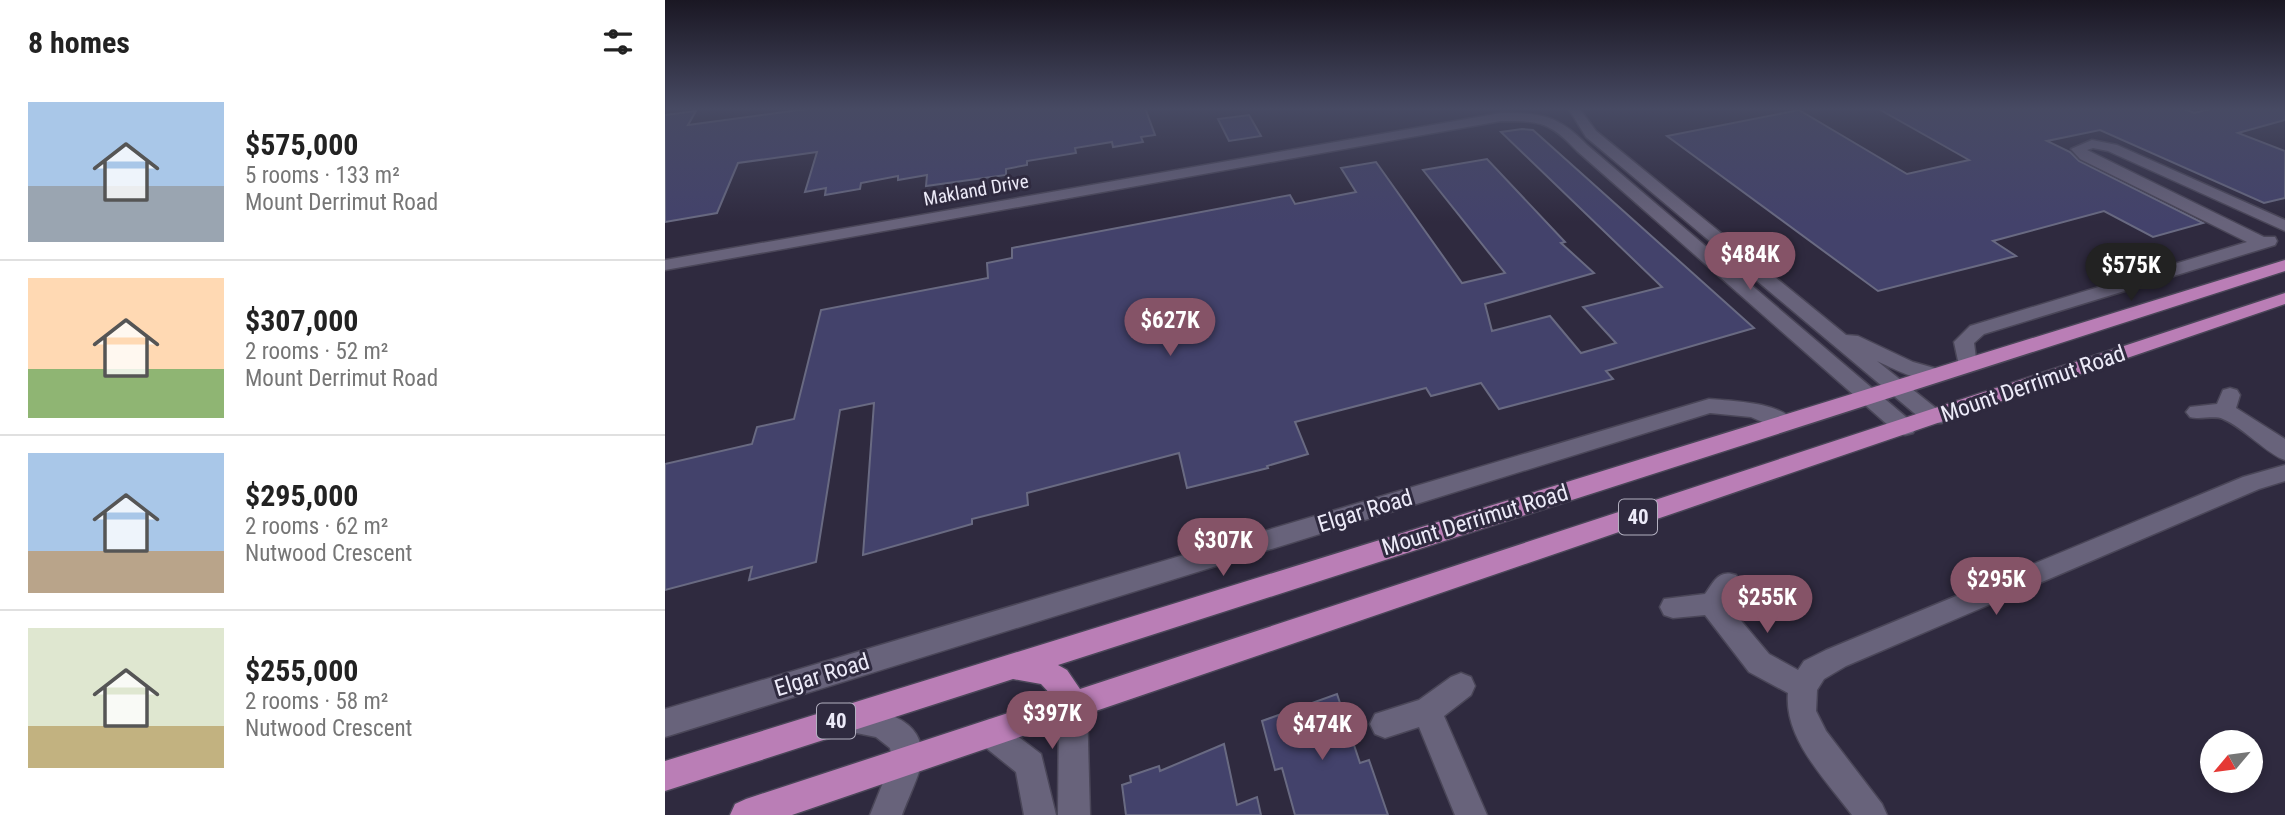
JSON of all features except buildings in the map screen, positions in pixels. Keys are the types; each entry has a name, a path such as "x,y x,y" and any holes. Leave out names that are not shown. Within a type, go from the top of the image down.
{"main road":[{"name":"Mount Derrimut Road","path":"665,776 2285,265"},
{"name":"Mount Derrimut Road","path":"746,815 1905,428 2285,298"},
{"path":"1008,666 1047,673 1062,681 1073,705"}],"street":[{"name":"Makland Drive","path":"665,265 1337,146"},
{"path":"1580,146 1905,428"},
{"path":"1605,146 1934,418"},
{"path":"2086,146 2078,149 2085,156 2262,243"},
{"path":"2102,146 2112,148 2285,226"},
{"path":"1967,366 1964,342 1977,330 2285,236"},
{"path":"1818,323 1906,367 1938,375"},
{"path":"2197,412 2227,403 2285,452"},
{"name":"Elgar Road","path":"665,723 1709,406 1755,410 1784,424"},
{"path":"1871,815 1815,741 1801,712 1803,687 1814,670 1836,658 2251,482 2285,473"},
{"path":"1673,607 1719,593 1738,641 1759,663 1803,687"},
{"path":"1385,724 1427,711 1461,686"},
{"path":"1073,705 1074,815"},
{"path":"1427,711 1471,815"},
{"path":"843,719 883,724 904,741 907,760 886,815"},
{"path":"990,733 1030,764 1040,815"},
{"path":"771,815 820,790"}]}
